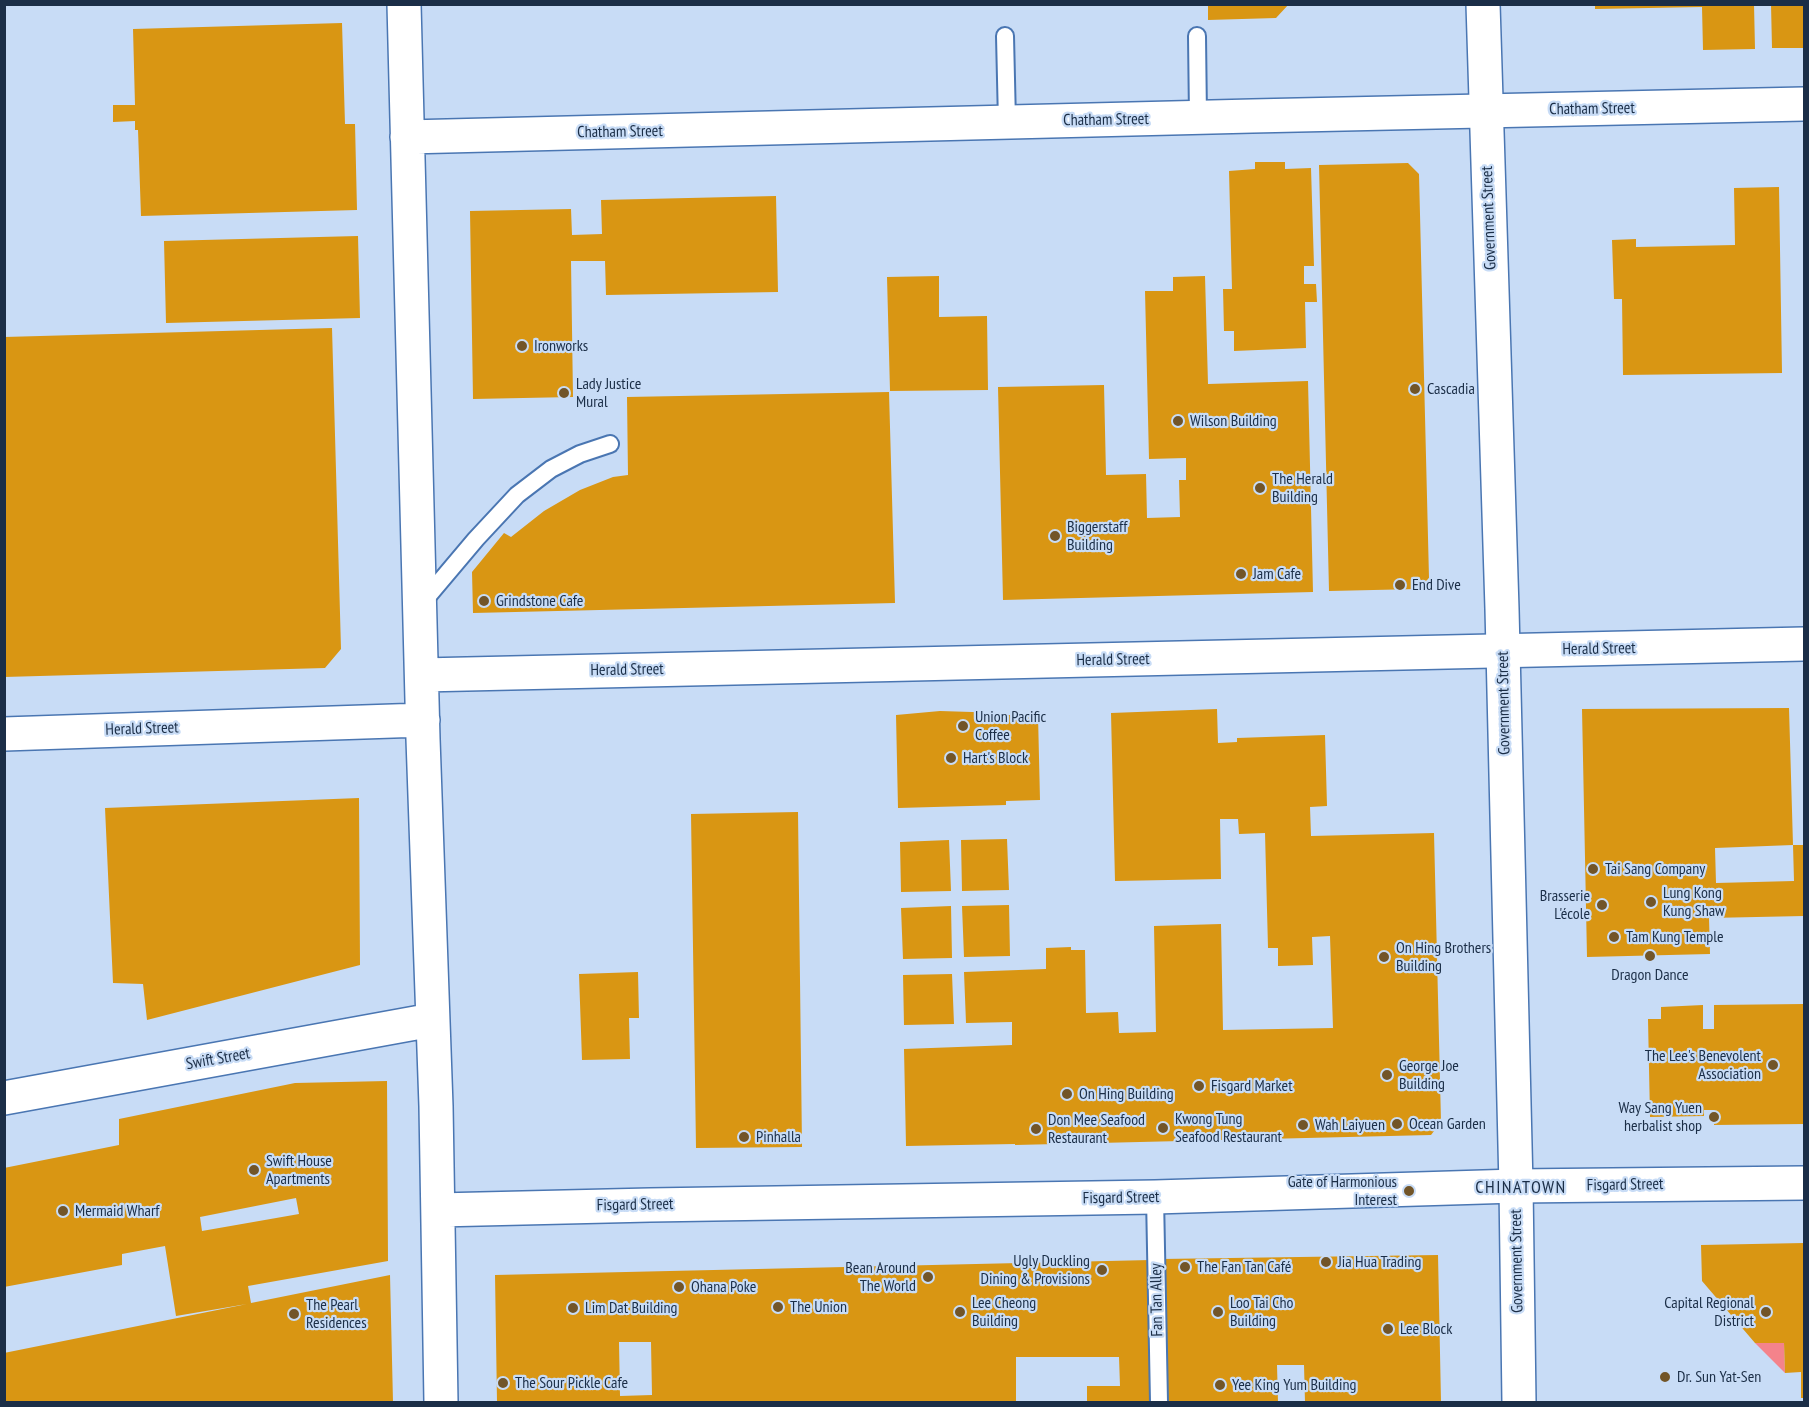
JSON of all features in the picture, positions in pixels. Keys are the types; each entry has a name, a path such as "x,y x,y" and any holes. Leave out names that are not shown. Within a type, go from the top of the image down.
{"street":[{"path":"404,4 436,1106 441,1402"},
{"name":"Government Street","path":"1483,4 1503,651 1519,1402"},
{"name":"Chatham Street","path":"408,137 1804,104"},
{"name":"Herald Street","path":"422,675 1804,644"},
{"name":"Herald Street","path":"4,734 423,720"},
{"name":"Swift Street","path":"4,1098 432,1020"},
{"name":"Fisgard Street","path":"438,1210 1155,1197 1516,1186 1804,1183"}],"lane":[{"path":"1005,36 1006,122"},
{"path":"1197,36 1198,117"},
{"path":"420,605 517,495 551,469 580,454 610,444"},
{"name":"Fan Tan Alley","path":"1155,1197 1159,1402"}],"shaded area":[{"path":"1755,1343 1784,1343 1785,1373"}],"building":[{"path":"1208,4 1289,4 1276,18 1208,20"},
{"path":"1595,4 1754,4 1755,49 1703,50 1702,7 1595,9"},
{"path":"1771,4 1804,4 1804,48 1772,48"},
{"path":"342,23 345,124 355,124 357,210 141,216 138,130 135,130 135,121 113,122 113,105 135,105 133,29"},
{"path":"1255,162 1285,162 1285,169 1311,168 1314,266 1304,266 1304,284 1316,284 1317,302 1305,302 1306,348 1234,351 1234,331 1224,331 1223,289 1232,289 1229,171 1255,169"},
{"path":"1408,163 1419,174 1429,578 1418,589 1329,591 1319,165"},
{"path":"1779,187 1782,373 1623,375 1622,299 1614,299 1612,240 1636,239 1636,247 1735,245 1734,188"},
{"name":"Ironworks","path":"776,196 778,292 606,295 605,261 571,261 573,397 473,399 470,211 571,209 572,235 602,234 601,200"},
{"path":"358,236 360,318 166,323 164,241"},
{"path":"939,276 939,317 987,316 988,390 890,391 887,277"},
{"path":"1205,276 1208,384 1308,381 1313,592 1003,600 998,387 1104,385 1106,475 1146,474 1147,518 1180,517 1179,480 1186,480 1186,458 1149,459 1145,291 1173,291 1173,277"},
{"path":"332,328 341,649 325,668 4,677 4,337"},
{"path":"889,392 895,603 473,613 472,572 504,533 511,537 544,511 580,490 613,477 628,475 627,397"},
{"path":"1789,708 1793,845 1804,845 1804,916 1709,918 1710,954 1587,957 1582,709","holes":["1793,845 1794,881 1716,883 1715,848"]},
{"path":"1217,709 1218,743 1237,742 1237,738 1325,735 1327,806 1310,807 1311,836 1434,833 1441,1122 1431,1135 906,1146 904,1049 1012,1045 1012,1022 966,1023 964,972 1046,969 1046,948 1071,947 1071,950 1085,950 1086,1013 1118,1012 1119,1033 1156,1032 1154,926 1221,924 1223,1030 1333,1028 1330,936 1312,937 1313,965 1278,966 1278,948 1268,948 1265,833 1239,834 1238,819 1220,819 1221,879 1115,881 1111,713"},
{"name":"Hart's Block","path":"940,711 1038,715 1040,800 1006,801 1006,805 898,808 896,715"},
{"path":"359,798 360,965 147,1020 143,984 113,983 105,808"},
{"path":"798,812 802,1147 696,1148 691,814"},
{"path":"1007,839 1009,890 962,891 961,840"},
{"path":"949,840 951,891 901,892 900,842"},
{"path":"1009,905 1010,956 964,957 962,906"},
{"path":"951,906 952,958 903,959 901,908"},
{"path":"638,972 639,1018 629,1018 630,1059 582,1060 579,974"},
{"path":"952,974 954,1024 904,1025 903,975"},
{"path":"1804,1004 1804,1124 1714,1125 1714,1110 1704,1110 1704,1116 1650,1117 1648,1019 1661,1019 1661,1007 1703,1005 1703,1029 1714,1029 1714,1005"},
{"path":"387,1081 388,1261 248,1286 251,1303 390,1275 393,1402 4,1402 4,1353 247,1304 176,1316 165,1246 122,1254 122,1265 4,1287 4,1168 119,1145 119,1119 295,1083","holes":["296,1198 299,1214 202,1231 200,1217"]},
{"name":"Capital Regional District","path":"1804,1243 1804,1398 1801,1398 1801,1372 1785,1373 1784,1343 1755,1343 1702,1281 1701,1245"},
{"path":"1438,1255 1441,1402 1305,1402 1304,1365 1277,1365 1278,1402 1164,1402 1161,1259"},
{"path":"1151,1260 1153,1402 1087,1402 1087,1386 1120,1386 1119,1357 1016,1357 1016,1402 497,1402 495,1275","holes":["619,1342 651,1342 652,1395 620,1396"]}],"place":[{"name":"Ironworks","path":"522,346"},
{"name":"Cascadia","path":"1415,389"},
{"name":"Lady Justice Mural","path":"564,393"},
{"name":"Wilson Building","path":"1178,421"},
{"name":"The Herald Building","path":"1260,488"},
{"name":"Biggerstaff Building","path":"1055,536"},
{"name":"Jam Cafe","path":"1241,574"},
{"name":"End Dive","path":"1400,585"},
{"name":"Grindstone Cafe","path":"484,601"},
{"name":"Union Pacific Coffee","path":"963,726"},
{"name":"Hart's Block","path":"951,758"},
{"name":"Tai Sang Company","path":"1593,869"},
{"name":"Lung Kong Kung Shaw","path":"1651,902"},
{"name":"Brasserie L'école","path":"1602,905"},
{"name":"Tam Kung Temple","path":"1614,937"},
{"name":"Dragon Dance","path":"1650,956"},
{"name":"On Hing Brothers Building","path":"1384,957"},
{"name":"The Lee's Benevolent Association","path":"1773,1065"},
{"name":"George Joe Building","path":"1387,1075"},
{"name":"Fisgard Market","path":"1199,1086"},
{"name":"On Hing Building","path":"1067,1094"},
{"name":"Way Sang Yuen herbalist shop","path":"1714,1117"},
{"name":"Ocean Garden","path":"1397,1124"},
{"name":"Wah Laiyuen","path":"1303,1125"},
{"name":"Kwong Tung Seafood Restaurant","path":"1163,1128"},
{"name":"Don Mee Seafood Restaurant","path":"1036,1129"},
{"name":"Pinhalla","path":"744,1137"},
{"name":"Swift House Apartments","path":"254,1170"},
{"name":"Gate of Harmonious Interest","path":"1409,1191"},
{"name":"Mermaid Wharf","path":"63,1211"},
{"name":"Jia Hua Trading","path":"1326,1262"},
{"name":"The Fan Tan Café","path":"1185,1267"},
{"name":"Ugly Duckling Dining & Provisions","path":"1102,1270"},
{"name":"Bean Around The World","path":"928,1277"},
{"name":"Ohana Poke","path":"679,1287"},
{"name":"The Union","path":"778,1307"},
{"name":"Lim Dat Building","path":"573,1308"},
{"name":"Lee Cheong Building","path":"960,1312"},
{"name":"Loo Tai Cho Building","path":"1218,1312"},
{"name":"Capital Regional District","path":"1766,1312"},
{"name":"The Pearl Residences","path":"294,1314"},
{"name":"Lee Block","path":"1388,1329"},
{"name":"Dr. Sun Yat-Sen","path":"1665,1377"},
{"name":"The Sour Pickle Cafe","path":"503,1383"},
{"name":"Yee King Yum Building","path":"1220,1385"}],"district":[{"name":"CHINATOWN","path":"1521,1188"}]}
